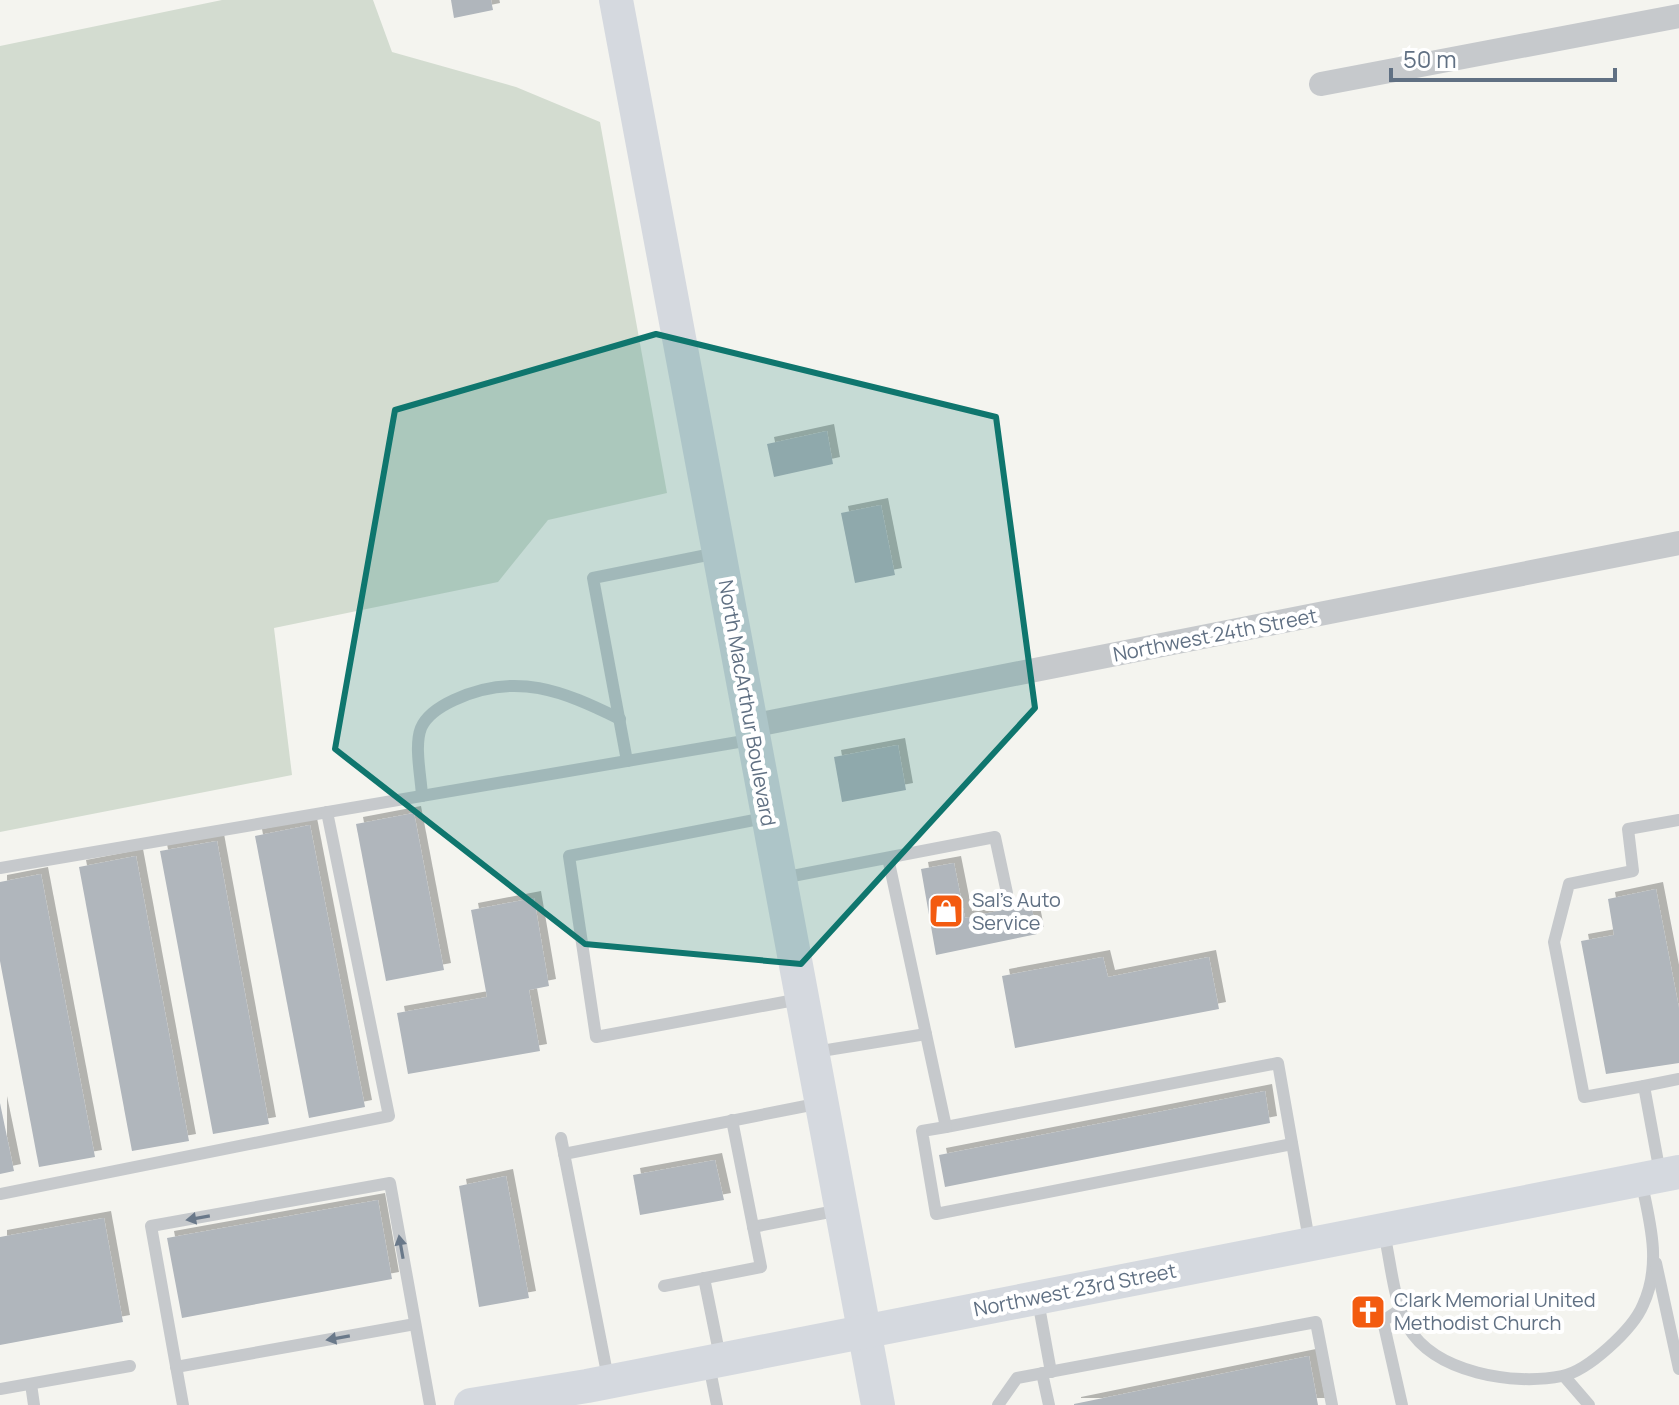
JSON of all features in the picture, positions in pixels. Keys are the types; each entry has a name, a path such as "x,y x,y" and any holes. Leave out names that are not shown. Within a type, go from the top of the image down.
{"main road":[{"name":"North MacArthur Boulevard","path":"616,0 878,1405"},
{"name":"Northwest 23rd Street","path":"472,1405 595,1388 864,1331 1660,1176"}],"street":[{"path":"1321,84 1679,16"},
{"name":"Northwest 24th Street","path":"752,733 1679,543"}],"lane":[{"path":"627,761 593,578 720,552"},
{"path":"422,796 419,738 422,727 429,715 460,697 499,686 544,688 569,695 620,719"},
{"path":"0,868 627,761 752,733"},
{"path":"0,1194 389,1116 327,812"},
{"path":"768,818 569,856 596,1037 801,999"},
{"path":"1679,820 1628,829 1633,871 1569,884 1554,942 1584,1097 1679,1079"},
{"path":"779,878 995,837 1007,893"},
{"path":"888,858 946,1127"},
{"path":"811,1053 926,1034"},
{"path":"1292,1144 936,1214 922,1131 1278,1063 1310,1244"},
{"path":"1644,1086 1660,1176 1652,1231 1654,1252 1679,1369"},
{"path":"564,1154 821,1103"},
{"path":"664,1286 761,1267 732,1120"},
{"path":"561,1138 595,1388"},
{"path":"183,1405 151,1226 390,1183 430,1405"},
{"path":"753,1227 841,1210"},
{"path":"1384,1230 1401,1309 1409,1328 1423,1345 1439,1358 1466,1370 1514,1378 1564,1376 1597,1357 1624,1332 1643,1307 1651,1281 1654,1252"},
{"path":"704,1278 717,1405"},
{"path":"1038,1297 1049,1405"},
{"path":"1401,1309 1383,1321 1402,1405"},
{"path":"998,1405 1017,1378 1316,1322 1332,1405"},
{"path":"176,1367 415,1324"},
{"path":"0,1389 130,1366"},
{"path":"1564,1376 1589,1405"},
{"path":"31,1384 34,1405"}],"highlighted area":[{"path":"656,334 996,417 1035,708 801,964 585,944 335,749 395,410"}],"shaded area":[{"path":"222,0 373,0 392,52 516,87 600,122 667,493 548,520 498,582 274,628 292,775 0,832 0,46"}],"building":[{"path":"451,0 491,0 493,10 454,18"},
{"path":"827,431 833,464 774,477 767,444"},
{"path":"881,505 895,575 855,583 841,513"},
{"path":"898,745 906,790 842,802 834,757"},
{"path":"414,813 444,970 386,981 356,824"},
{"path":"310,825 365,1107 309,1118 255,836"},
{"path":"217,841 269,1124 213,1134 160,851"},
{"path":"136,856 189,1141 132,1151 79,867"},
{"name":"Sal's Auto Service","path":"954,863 965,918 1031,904 1037,934 936,955 921,869"},
{"path":"41,874 95,1157 39,1167 0,961 0,882"},
{"path":"1656,889 1679,1008 1679,1063 1606,1074 1581,941 1614,935 1608,899"},
{"path":"534,898 549,986 529,990 540,1051 408,1074 397,1013 487,997 471,910"},
{"path":"1103,957 1108,977 1209,957 1219,1009 1015,1048 1002,976"},
{"path":"1265,1091 1270,1123 945,1187 939,1155"},
{"path":"0,1103 14,1171 0,1174"},
{"path":"715,1160 724,1200 640,1215 633,1175"},
{"path":"506,1176 529,1298 479,1307 459,1186"},
{"path":"378,1200 392,1279 182,1318 167,1238"},
{"path":"104,1218 123,1322 0,1345 0,1237"},
{"path":"1309,1356 1318,1405 1074,1405 1074,1404"}],"place":[{"name":"Sal's Auto Service","path":"946,911"},
{"name":"Clark Memorial United Methodist Church","path":"1368,1312"}]}
